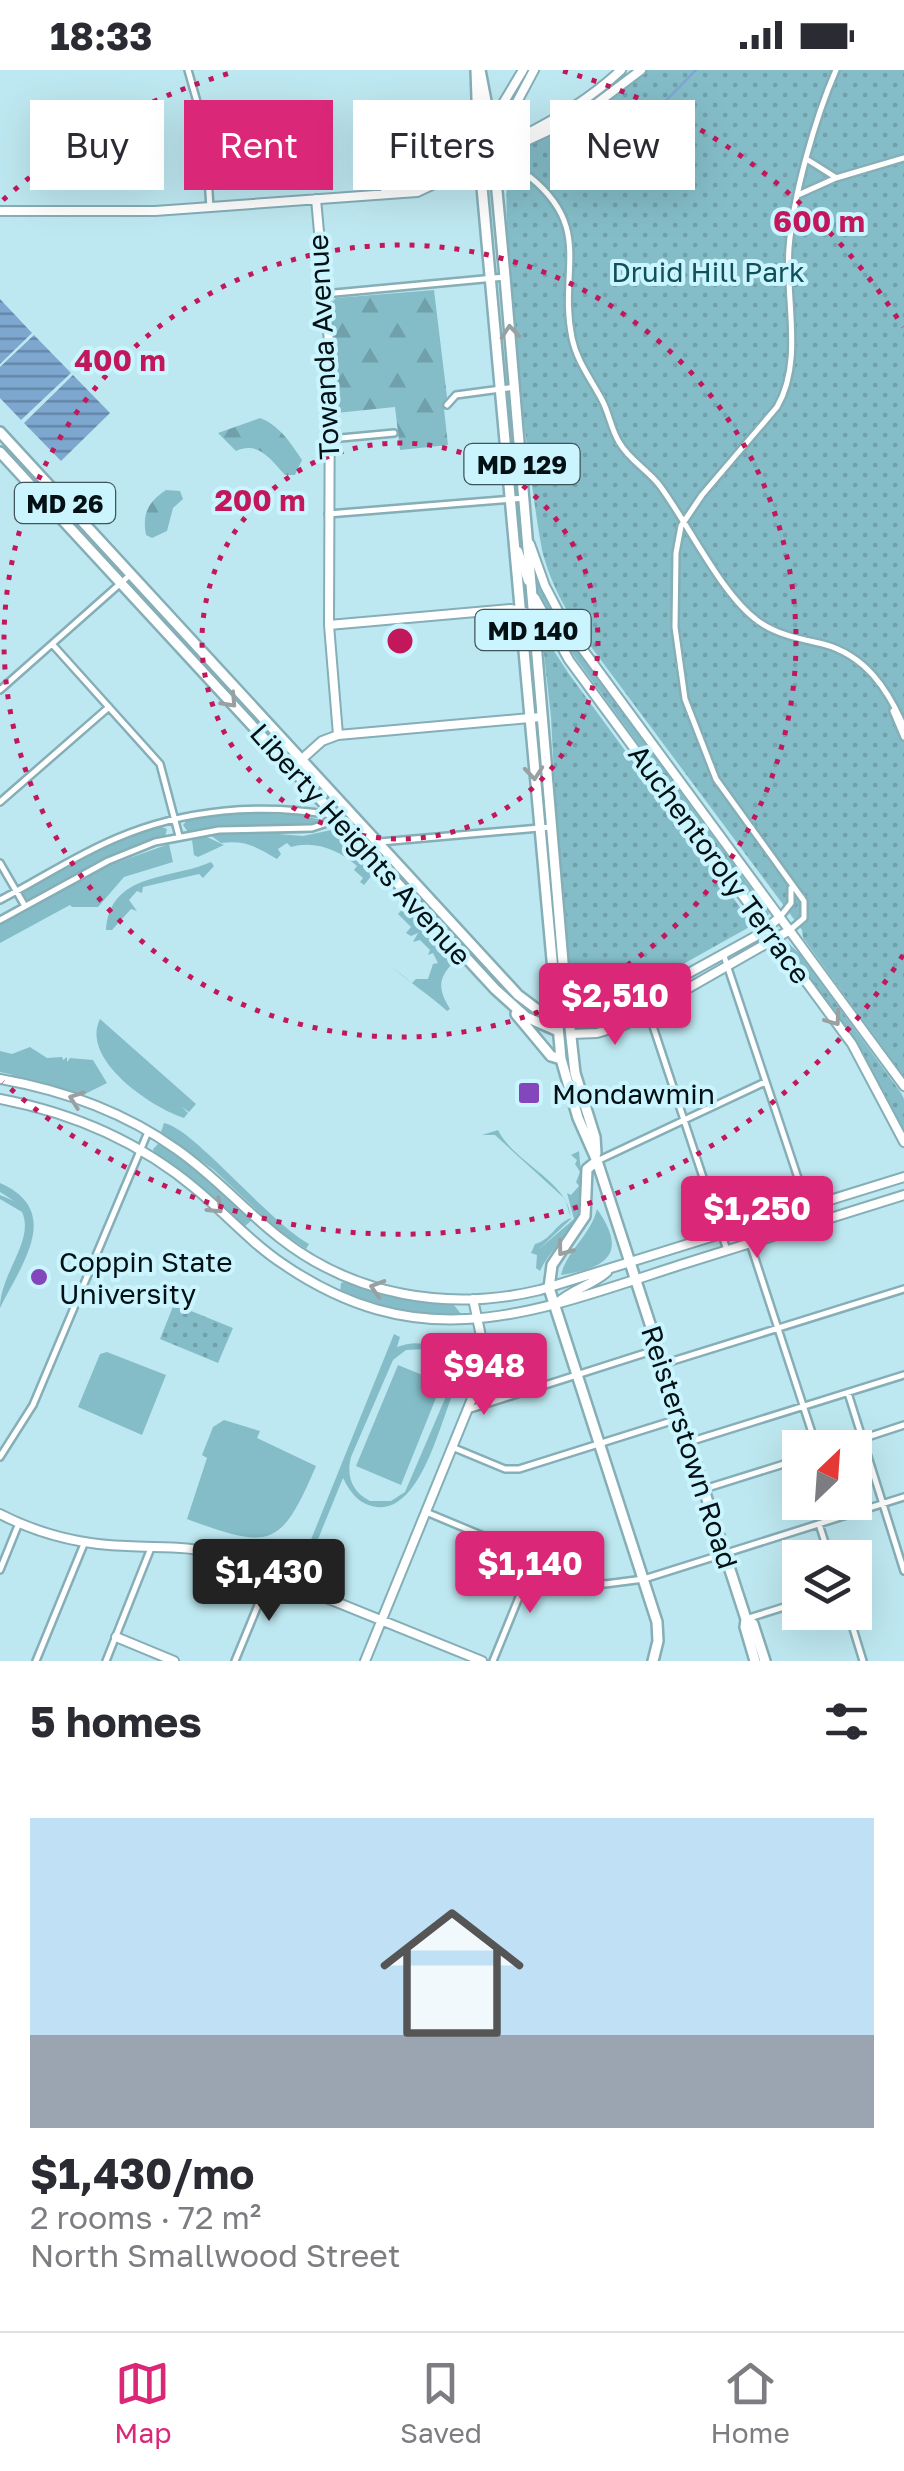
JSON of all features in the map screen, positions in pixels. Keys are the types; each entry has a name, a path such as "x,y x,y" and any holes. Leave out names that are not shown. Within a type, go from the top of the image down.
{"main road":[{"name":"Reisterstown Road","path":"478,70 485,100"},
{"name":"Reisterstown Road","path":"478,70 479,100"},
{"name":"MD 129","path":"506,100 523,70"},
{"path":"519,100 534,70"},
{"path":"530,132 568,111 621,70"},
{"path":"530,137 580,116 641,70"},
{"path":"0,211 136,212 383,194 394,190"},
{"name":"Reisterstown Road","path":"483,190 561,1060 568,1091 596,1161 730,1568 756,1661"},
{"name":"Reisterstown Road","path":"497,190 571,1034 575,1073 594,1137 596,1161"},
{"name":"Towanda Avenue","path":"316,199 330,354 329,624 338,735"},
{"name":"Liberty Heights Avenue","path":"0,432 532,1006 570,1020 604,1018 724,954 780,917"},
{"name":"Liberty Heights Avenue","path":"0,452 494,990 526,1017 571,1034 606,1032 790,930"},
{"name":"MD 129","path":"515,542 531,590"},
{"name":"MD 129","path":"529,542 545,586 567,628 904,1086"},
{"name":"Auchentoroly Terrace","path":"531,590 569,660 852,1044 904,1142"},
{"path":"329,624 520,610 532,614"},
{"path":"292,768 322,741 338,735 541,717"},
{"path":"494,990 551,1056 561,1060"},
{"path":"0,1079 79,1099 148,1132 186,1155 278,1237 319,1264 398,1294 473,1300 549,1288 904,1176"},
{"path":"0,1099 73,1118 139,1149 188,1182 267,1254 302,1277 354,1301 396,1314 445,1320 477,1319 554,1306 904,1194"},
{"name":"MD 140","path":"549,1288 552,1265 584,1220 587,1170 596,1161"},
{"path":"554,1306 610,1268"},
{"path":"549,1288 657,1622 653,1661"},
{"path":"365,1661 468,1410 484,1358 473,1300"},
{"path":"0,1514 84,1542 207,1551 482,1661"},
{"name":"Reisterstown Road","path":"746,1619 753,1624 765,1661"},
{"path":"116,1637 174,1661"}],"street":[{"path":"188,70 205,130 210,208"},
{"path":"790,930 802,922 806,909 722,790 689,714 675,627 676,553 684,521 776,407 786,389 790,360 788,253 798,196 836,70"},
{"path":"798,196 836,178 904,158"},
{"path":"808,160 836,178"},
{"path":"530,178 560,206 569,249 570,330 579,360 601,398 621,446 657,482 726,585 758,621 783,634 841,650 857,659 881,683 904,728"},
{"path":"324,294 505,277"},
{"path":"447,404 456,395 515,387"},
{"path":"330,439 394,434"},
{"path":"328,514 525,498"},
{"path":"0,690 131,574"},
{"path":"53,645 160,764 179,836"},
{"path":"0,802 109,707"},
{"path":"893,708 904,737"},
{"path":"0,920 125,853 179,836 235,828 305,830 325,825 345,808"},
{"path":"0,900 118,838 175,820 238,810 335,815"},
{"path":"377,842 551,827"},
{"path":"0,863 26,906"},
{"path":"780,917 792,900 789,880"},
{"path":"724,954 812,1223"},
{"path":"644,998 727,1250"},
{"path":"596,1161 765,1082"},
{"path":"0,1457 33,1404 148,1132"},
{"path":"750,1244 811,1430"},
{"path":"663,1364 904,1289"},
{"path":"468,1410 658,1349"},
{"path":"689,1442 904,1375"},
{"path":"848,1393 860,1430"},
{"path":"452,1446 513,1470 681,1418"},
{"path":"872,1435 904,1425"},
{"path":"704,1490 782,1464"},
{"path":"872,1469 903,1566"},
{"path":"426,1512 605,1584 644,1578 904,1497"},
{"path":"0,1570 18,1523"},
{"path":"819,1524 824,1540"},
{"path":"36,1661 84,1542"},
{"path":"106,1661 151,1547"},
{"path":"493,1661 536,1558"},
{"path":"235,1661 271,1574"},
{"path":"746,1619 782,1608"},
{"path":"854,1630 863,1661"}],"green space":[{"name":"Druid Hill Park","path":"646,70 904,70 904,1077 803,938 802,930 583,636 560,597 543,554 516,345 507,190 530,190 530,145 550,135 550,190 695,190 695,100 608,100"},
{"path":"434,290 447,397 444,409 448,445 400,450 395,407 336,413 332,302 336,298"},
{"path":"260,418 279,430 302,460 295,475 285,475 258,450 236,451 218,433"},
{"path":"166,490 180,491 183,499 173,508 167,531 152,538 146,535 146,515"},
{"path":"535,575 572,643 768,916 755,904 558,634 539,599"},
{"path":"542,636 548,636 557,647 554,651 569,674 753,925 619,1000 584,1012 569,999"},
{"path":"242,813 300,815 326,821 302,827 240,825 188,832 183,825 188,819"},
{"path":"159,826 167,829 165,837 116,854 28,901 21,893 92,852"},
{"path":"331,826 312,833 278,834 303,836 336,829 373,868 364,885 360,882 363,878 354,870 357,866 335,851 318,846 291,847 287,843 278,849 281,854 277,859 250,845 221,843 210,835 207,837 224,845 198,857 194,855 192,840 202,835"},
{"path":"169,844 173,862 124,877 98,907 70,905 0,943 0,923 110,865"},
{"path":"211,862 214,866 203,878 199,874 143,887 142,893 137,891 129,900 137,911 131,909 112,930 106,930 118,897 130,888"},
{"path":"406,905 456,960 441,983 450,1009 447,1011 412,983 428,979 433,964 438,963 420,940 413,942 418,933 406,933 411,927 398,914"},
{"path":"785,940 800,954 901,1093 904,1133 861,1050 784,944"},
{"path":"100,1019 196,1104 189,1112 182,1107 188,1113 184,1118 137,1092 109,1065 96,1034"},
{"path":"30,1047 47,1058 67,1057 67,1062 70,1058 93,1060 107,1083 81,1096 0,1075 13,1075 0,1072 0,1051 12,1054"},
{"path":"164,1123 193,1140 273,1216 309,1244 306,1249 278,1230 214,1170 161,1132"},
{"path":"498,1130 516,1153 563,1197 495,1135 482,1135"},
{"path":"159,1143 215,1184 253,1219 243,1228 214,1199 155,1155 153,1149"},
{"path":"579,1151 582,1189 578,1216 540,1271 536,1268 537,1255 531,1253 535,1244 571,1218 538,1250 574,1219 567,1193 571,1195 579,1186 577,1160 571,1155"},
{"path":"0,1183 30,1208 34,1224 26,1257 0,1308 25,1223 22,1212 0,1199 0,1195 14,1201 0,1192"},
{"path":"597,1209 611,1237 608,1256 591,1268 561,1275 590,1227"},
{"path":"347,1281 404,1299 453,1304 462,1315 433,1317 385,1308 340,1292 341,1283"},
{"path":"174,1304 233,1328 218,1363 160,1339"},
{"path":"394,1334 400,1337 397,1347 422,1344 442,1352 454,1371 455,1383 434,1447 416,1483 392,1505 377,1507 356,1497 343,1478 314,1549 308,1547","holes":["425,1349 448,1373 447,1394 405,1492 391,1501 370,1501 352,1483 351,1457 393,1360 406,1350"]},
{"path":"107,1352 166,1375 142,1435 78,1407 100,1354"},
{"path":"398,1365 442,1383 401,1485 356,1466"},
{"path":"224,1420 260,1431 257,1438 316,1466 293,1513 270,1535 238,1535 187,1519 207,1458 202,1455 213,1427"}],"shaded area":[{"path":"0,299 32,333 0,364"},
{"path":"34,335 71,373 21,420 0,398 0,367"},
{"path":"73,375 110,413 61,461 24,423"}],"waterway":[{"path":"667,100 696,70"}],"place":[{"name":"Mondawmin","path":"529,1093"},
{"name":"Coppin State University","path":"39,1277"}]}
